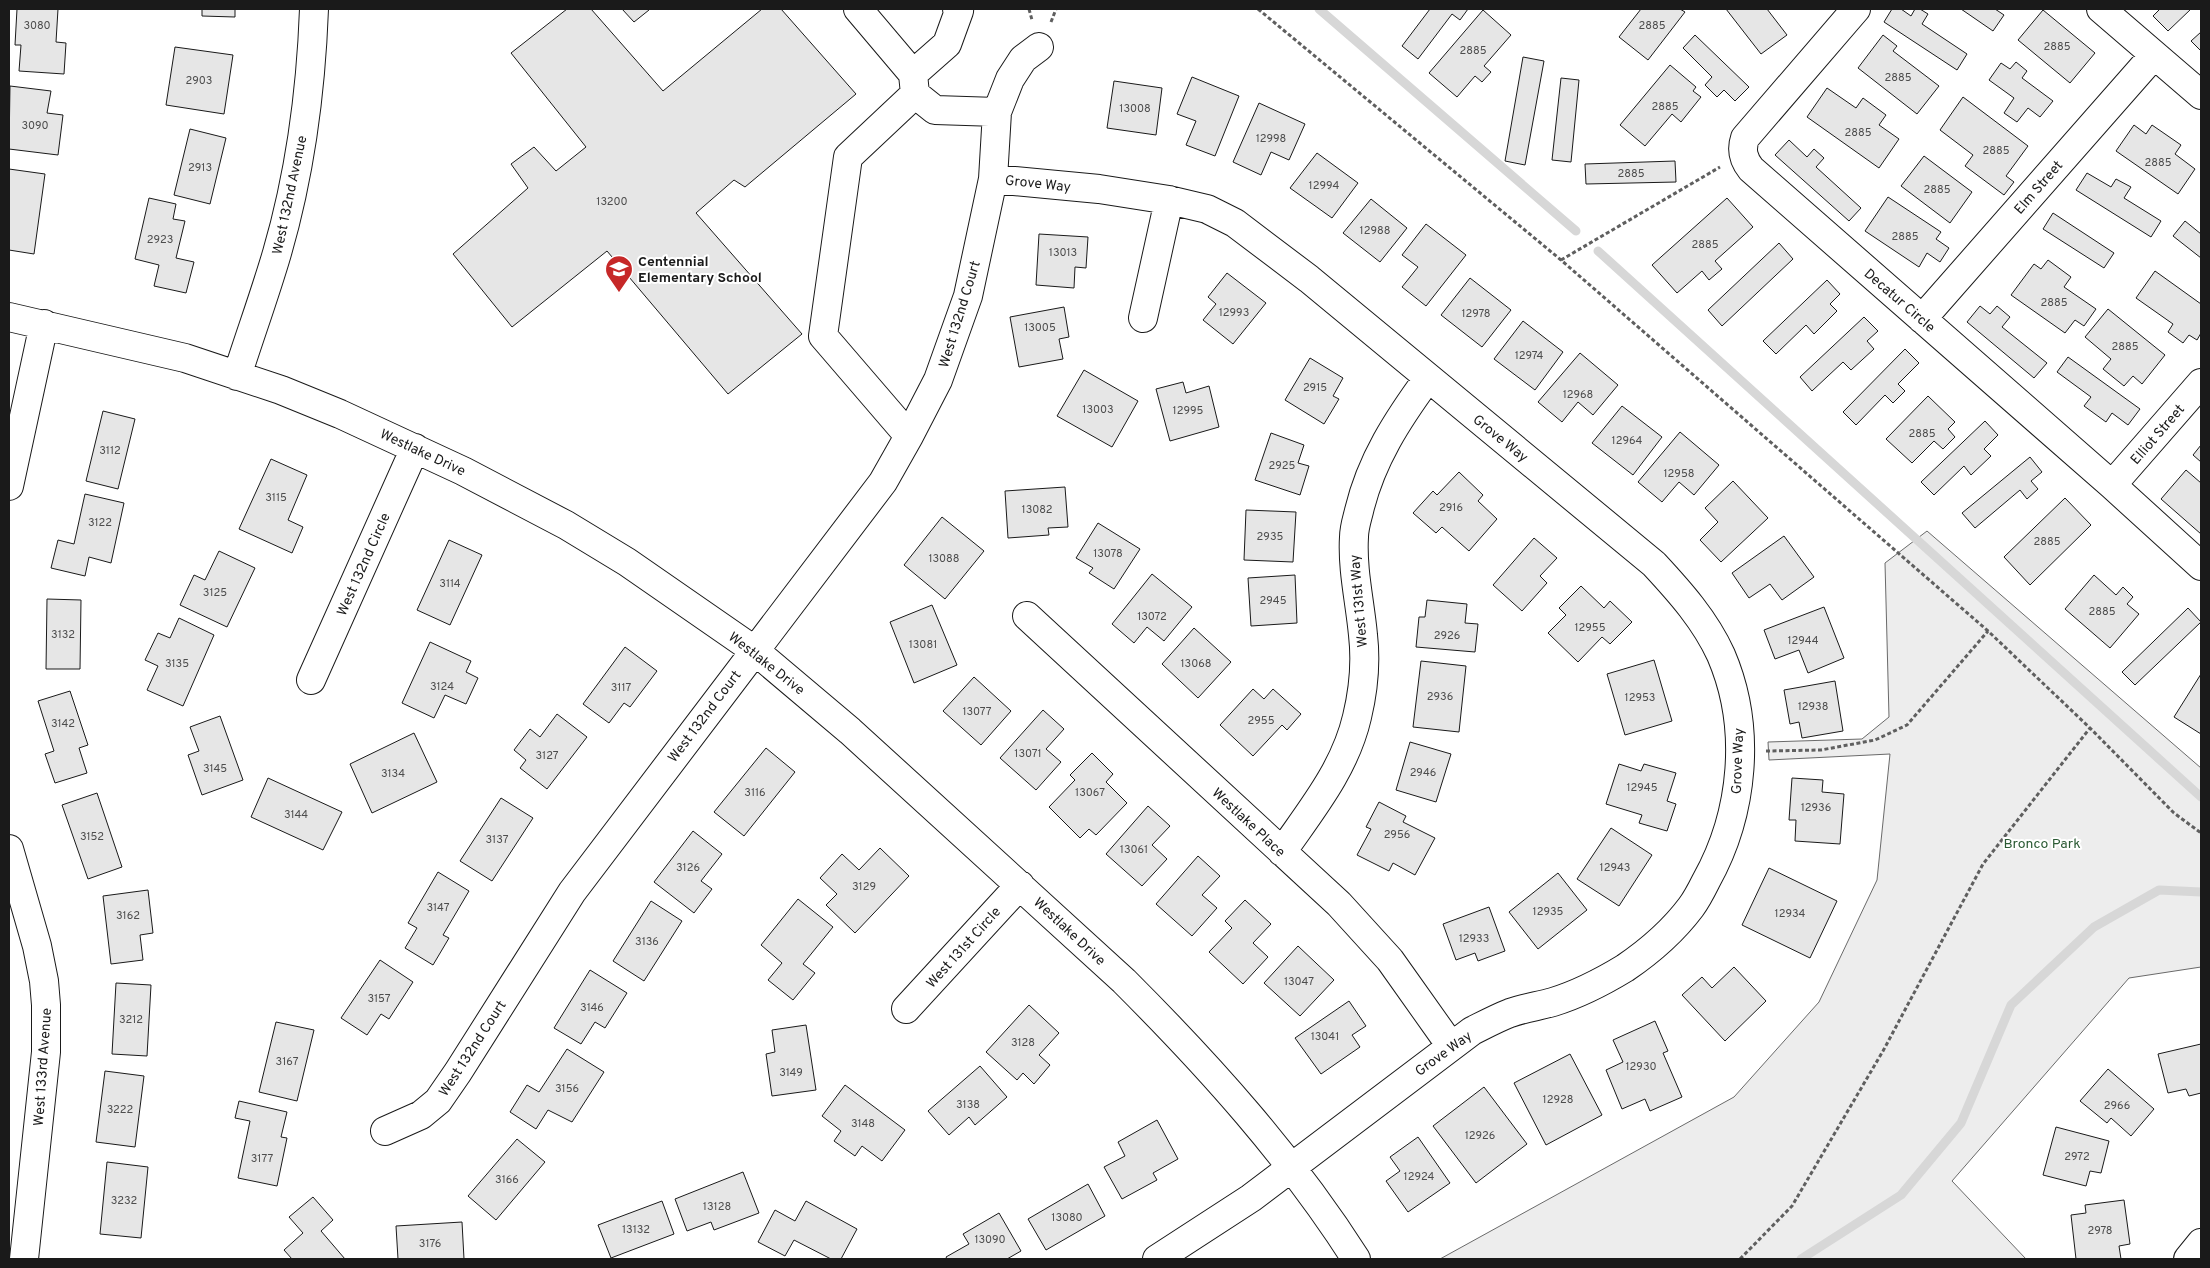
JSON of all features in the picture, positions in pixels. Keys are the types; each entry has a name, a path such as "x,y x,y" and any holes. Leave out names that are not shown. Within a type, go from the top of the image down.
{"street":[{"name":"West 132nd Avenue","path":"237,376 277,252 297,167 311,67 314,9"},
{"path":"858,9 914,84 936,110 997,112"},
{"path":"909,436 823,336 848,157 914,84 947,44 958,9"},
{"path":"1742,153 1745,138 1751,130 1856,9"},
{"path":"2101,9 2201,96"},
{"name":"Grove Way","path":"1039,47 1023,59 1010,79 997,112 993,178 1099,189 1168,200 1207,209 1235,223 1309,279 1654,564 1693,607 1720,654 1737,711 1738,787 1732,819 1719,857 1692,906 1661,941 1626,967 1593,987 1555,1001 1510,1013 1472,1030 1251,1198 1156,1259"},
{"name":"Elm Street","path":"1922,319 2154,54"},
{"name":"Decatur Circle","path":"1742,153 1745,162 1751,169 2112,485 2201,566"},
{"name":"West 132nd Court","path":"385,1131 422,1115 438,1100 458,1072 572,892 883,482 938,380 955,337 976,265 993,178"},
{"path":"1144,318 1168,200"},
{"name":"Westlake Drive","path":"9,316 185,358 282,390 415,448 463,470 566,525 627,562 754,650 850,731 1020,885 1124,981 1161,1018 1225,1087 1292,1166 1356,1259"},
{"path":"9,486 44,324"},
{"name":"West 131st Way","path":"1282,852 1332,780 1347,749 1362,691 1364,637 1354,568 1354,536 1362,496 1376,459 1400,417 1428,378"},
{"name":"Elliot Street","path":"2112,485 2201,383"},
{"name":"West 132nd Circle","path":"311,680 415,448"},
{"name":"Westlake Place","path":"1027,616 1339,904 1390,960 1451,1046"},
{"name":"West 133rd Avenue","path":"9,849 37,946 44,981 46,1005 46,1052 24,1259"},
{"name":"West 131st Circle","path":"906,1009 1020,885"},
{"path":"2188,1259 2201,1244"}],"path":[{"path":"1258,9 1561,260 1988,631 2090,728 2174,814 2201,833"},
{"path":"1561,260 1742,153"},
{"path":"1739,751 1821,750 1875,740 1891,733 1907,725 1988,631"},
{"path":"1740,1259 1792,1206 1883,1051 1983,864 2090,728"}],"green space":[{"name":"Bronco Park","path":"1927,531 2201,768 2201,967 2129,978 1952,1181 2026,1259 1440,1259 1734,1097 1819,1002 1877,880 1890,754 1769,760 1768,742 1862,739 1889,717 1885,563"}],"building":[{"path":"17,9 58,9 56,42 66,43 64,74 19,71 21,45 15,45"},
{"path":"202,9 235,9 235,17 202,16"},
{"name":"Centennial Elementary School","path":"567,9 591,9 663,91 762,9 781,9 856,94 745,187 734,180 696,213 802,334 728,394 607,251 512,327 453,254 528,188 511,164 534,147 556,171 586,147 511,53"},
{"path":"622,9 648,9 649,10 634,22"},
{"path":"1430,9 1468,9 1460,20 1452,14 1418,59 1402,46"},
{"path":"1641,9 1680,9 1685,12 1648,60 1619,37"},
{"path":"1726,9 1767,9 1787,35 1761,54"},
{"path":"1892,9 1901,9 1911,16 1915,9 1920,9 1928,14 1922,24 1967,54 1957,70 1884,22"},
{"path":"1961,9 1995,9 2004,15 1993,31"},
{"path":"2160,9 2191,9 2168,31 2153,16"},
{"path":"1483,10 1511,35 1484,66 1491,72 1482,82 1475,76 1457,97 1429,73"},
{"path":"2043,10 2095,53 2070,83 2018,40"},
{"path":"2201,32 2201,51 2191,41"},
{"path":"1695,35 1749,87 1735,101 1724,90 1717,97 1705,85 1712,77 1683,48"},
{"path":"1883,35 1897,46 1893,51 1939,86 1917,114 1858,68"},
{"path":"175,47 233,55 224,114 166,105"},
{"path":"1523,57 1544,61 1525,165 1505,161"},
{"path":"2016,62 2027,71 2022,78 2053,101 2040,117 2028,108 2017,122 2004,113 2014,98 1989,80 2001,63 2010,69"},
{"path":"1670,65 1696,87 1693,91 1701,97 1681,122 1672,114 1645,146 1620,125"},
{"path":"1192,77 1239,96 1215,156 1186,145 1196,121 1177,114"},
{"path":"1561,78 1579,80 1571,162 1552,160"},
{"path":"1114,81 1162,88 1156,135 1107,128"},
{"path":"10,86 51,91 47,113 63,115 58,155 9,149"},
{"path":"1827,88 1856,108 1863,98 1886,115 1879,125 1899,139 1879,168 1807,117"},
{"path":"1963,97 2028,146 2006,176 2014,182 2004,195 1965,166 1973,155 1940,130"},
{"path":"1259,103 1305,124 1289,160 1271,152 1261,175 1233,162"},
{"path":"2134,125 2146,134 2152,125 2181,145 2175,154 2195,169 2178,194 2116,151"},
{"path":"190,129 226,138 210,204 174,195"},
{"path":"1789,140 1807,157 1814,149 1824,158 1816,167 1861,208 1849,221 1775,155"},
{"path":"1317,153 1358,183 1332,218 1290,188"},
{"path":"1924,156 1972,192 1950,223 1901,186"},
{"path":"1675,161 1676,182 1586,184 1585,164"},
{"path":"9,169 45,174 34,254 9,250"},
{"path":"2087,173 2111,187 2116,179 2131,187 2124,198 2161,221 2151,237 2076,190"},
{"path":"1888,197 1941,232 1936,239 1949,248 1940,262 1927,253 1919,267 1865,231"},
{"path":"149,198 176,204 173,219 185,221 176,258 194,262 186,293 154,286 159,265 135,259"},
{"path":"1727,198 1753,227 1715,261 1722,269 1709,280 1702,271 1677,293 1652,265"},
{"path":"1371,199 1407,228 1380,262 1343,233"},
{"path":"2053,213 2114,253 2104,268 2043,229"},
{"path":"2185,221 2201,234 2201,258 2173,236"},
{"path":"1426,224 1466,255 1426,306 1402,287 1418,267 1402,255"},
{"path":"1039,234 1088,237 1086,268 1075,267 1074,288 1036,285"},
{"path":"1779,243 1793,259 1722,326 1708,310"},
{"path":"2048,260 2071,277 2064,287 2096,309 2084,326 2075,320 2065,333 2011,295 2034,264 2041,269"},
{"path":"2155,271 2201,304 2201,333 2197,340 2189,335 2183,343 2168,332 2173,324 2136,298"},
{"path":"1227,273 1266,303 1233,344 1203,320 1216,304 1208,297"},
{"path":"1470,278 1511,310 1482,347 1441,315"},
{"path":"1827,280 1840,294 1830,304 1837,311 1814,334 1806,325 1776,354 1763,341"},
{"path":"1980,306 1990,314 1997,306 2010,317 2002,327 2047,363 2034,378 1967,322"},
{"path":"1064,307 1069,337 1059,339 1063,359 1019,367 1010,317"},
{"path":"2108,309 2165,355 2142,384 2133,376 2124,386 2103,369 2111,359 2085,337"},
{"path":"1864,317 1878,331 1867,341 1874,349 1851,370 1843,362 1812,391 1800,377"},
{"path":"1523,321 1563,352 1535,390 1494,359"},
{"path":"1905,349 1919,363 1898,384 1905,391 1893,403 1885,395 1856,425 1843,412"},
{"path":"1580,353 1618,385 1593,415 1578,402 1562,422 1538,402"},
{"path":"2068,357 2140,409 2128,425 2112,413 2106,422 2084,406 2091,397 2057,372"},
{"path":"1310,358 1343,378 1333,396 1339,399 1324,424 1285,400"},
{"path":"1084,370 1138,401 1112,447 1057,416"},
{"path":"1183,382 1186,393 1209,386 1219,427 1170,441 1156,389"},
{"path":"1928,396 1955,422 1948,429 1955,437 1943,449 1934,441 1912,463 1886,439"},
{"path":"1622,406 1662,437 1633,475 1592,443"},
{"path":"103,411 135,419 118,489 86,481"},
{"path":"1985,421 1998,435 1984,449 1991,456 1971,475 1964,466 1934,495 1921,482"},
{"path":"1680,432 1719,465 1694,495 1679,482 1662,502 1638,482"},
{"path":"1271,433 1304,445 1298,463 1309,466 1300,495 1255,480"},
{"path":"2201,445 2201,462 2193,455"},
{"path":"2030,457 2042,472 2031,481 2038,489 2027,499 2020,490 1975,528 1962,513"},
{"path":"271,459 307,475 288,520 303,527 292,553 239,529"},
{"path":"2186,470 2201,483 2201,534 2161,499"},
{"path":"1459,472 1483,495 1478,501 1497,519 1469,551 1442,527 1436,533 1413,513 1433,491 1437,495"},
{"path":"1733,481 1768,518 1721,562 1700,540 1718,522 1705,508"},
{"path":"1065,487 1068,527 1048,528 1049,535 1008,538 1005,491"},
{"path":"85,494 124,503 111,563 89,557 85,576 51,568 58,540 74,544"},
{"path":"2065,498 2091,525 2030,585 2004,557"},
{"path":"1246,510 1296,512 1293,562 1244,560"},
{"path":"942,517 984,551 945,599 904,565"},
{"path":"1098,523 1140,549 1114,589 1089,573 1093,568 1076,558"},
{"path":"1784,536 1814,577 1782,600 1770,584 1749,598 1732,573"},
{"path":"1534,538 1557,558 1540,576 1547,583 1522,611 1493,585"},
{"path":"449,540 482,555 450,625 417,610"},
{"path":"219,551 255,568 227,627 180,605 194,575 205,580"},
{"path":"1152,574 1192,607 1164,641 1147,627 1134,643 1112,624"},
{"path":"1295,575 1297,623 1251,626 1248,578"},
{"path":"2094,575 2116,595 2123,587 2133,597 2127,604 2139,614 2110,648 2065,609"},
{"path":"1581,586 1604,608 1610,601 1632,622 1610,644 1602,637 1578,662 1548,633 1566,615 1559,608"},
{"path":"47,599 81,600 80,669 46,669"},
{"path":"1427,600 1467,604 1465,623 1478,624 1475,652 1416,647 1419,617 1425,617"},
{"path":"932,605 957,665 914,683 890,622"},
{"path":"1824,607 1844,658 1808,673 1799,650 1775,659 1764,630"},
{"path":"2188,608 2201,622 2135,685 2122,672"},
{"path":"179,618 214,635 183,706 147,690 158,666 145,660 158,633 170,638"},
{"path":"1194,628 1231,662 1198,698 1162,664"},
{"path":"430,642 471,661 466,672 478,678 466,704 445,695 434,718 402,703"},
{"path":"625,647 657,671 630,707 624,703 609,723 583,704"},
{"path":"1654,660 1672,721 1625,735 1607,674"},
{"path":"1421,661 1466,666 1459,732 1413,727"},
{"path":"2201,674 2201,734 2174,717"},
{"path":"974,677 1011,711 981,745 943,711"},
{"path":"1835,681 1843,731 1802,738 1799,722 1790,724 1784,690"},
{"path":"1253,689 1264,699 1273,689 1301,714 1287,730 1282,725 1253,756 1220,725"},
{"path":"70,691 88,745 79,748 87,773 55,783 45,754 54,751 38,701"},
{"path":"1043,710 1064,729 1046,749 1061,762 1036,790 1000,758"},
{"path":"557,714 587,737 547,789 520,768 526,760 514,750 530,729 540,737"},
{"path":"220,716 243,780 202,795 188,755 199,751 190,727"},
{"path":"414,733 437,782 372,813 350,764"},
{"path":"1410,742 1451,754 1436,802 1396,790"},
{"path":"766,748 795,772 744,836 714,812"},
{"path":"1092,753 1113,774 1106,782 1127,803 1096,835 1089,829 1080,838 1049,807 1075,780 1070,775"},
{"path":"1619,764 1641,771 1644,764 1676,773 1667,801 1676,804 1667,831 1639,823 1642,815 1606,804"},
{"path":"268,778 342,812 323,850 251,817"},
{"path":"1792,778 1823,780 1822,792 1844,794 1840,844 1795,841 1796,820 1789,820"},
{"path":"97,793 122,867 88,879 62,805"},
{"path":"501,798 533,818 492,881 460,861"},
{"path":"1379,802 1406,816 1403,822 1435,838 1415,875 1393,863 1389,871 1357,855 1371,829 1366,827"},
{"path":"1148,806 1170,826 1152,845 1167,859 1142,886 1106,854"},
{"path":"1611,828 1652,855 1619,906 1577,879"},
{"path":"693,831 722,854 701,881 712,889 694,913 654,882"},
{"path":"880,848 909,876 855,933 826,905 837,894 820,878 842,854 859,870"},
{"path":"1198,856 1220,876 1202,895 1217,908 1192,936 1156,904"},
{"path":"1769,868 1837,901 1810,958 1742,925"},
{"path":"438,872 469,891 443,935 449,938 433,965 405,948 417,928 408,923"},
{"path":"1558,873 1587,910 1538,949 1509,912"},
{"path":"148,890 153,933 140,935 143,960 111,964 103,896"},
{"path":"798,899 833,927 803,964 815,973 793,1000 768,980 782,963 761,945"},
{"path":"1245,900 1271,924 1253,943 1268,957 1243,984 1209,952 1232,928 1225,921"},
{"path":"651,901 682,921 644,981 613,961"},
{"path":"1489,907 1505,951 1478,961 1475,953 1456,960 1443,924"},
{"path":"1298,946 1334,980 1300,1016 1264,983"},
{"path":"380,960 413,982 389,1019 381,1014 367,1035 341,1018"},
{"path":"1734,967 1766,1001 1725,1041 1682,995 1702,977 1712,988"},
{"path":"590,970 627,993 605,1028 595,1022 581,1044 554,1028"},
{"path":"116,983 151,985 147,1056 112,1054"},
{"path":"1349,1001 1366,1026 1352,1035 1360,1047 1321,1074 1295,1038"},
{"path":"1029,1005 1059,1033 1039,1055 1050,1065 1034,1084 1023,1073 1017,1080 986,1052"},
{"path":"1655,1021 1668,1051 1663,1053 1682,1097 1650,1111 1645,1099 1622,1109 1606,1070 1623,1062 1613,1040"},
{"path":"276,1022 314,1030 297,1101 259,1092"},
{"path":"806,1025 816,1090 772,1096 766,1054 775,1052 772,1030"},
{"path":"2201,1044 2201,1093 2189,1096 2186,1089 2168,1093 2158,1054"},
{"path":"567,1049 604,1072 572,1122 548,1110 536,1129 510,1112 527,1085 539,1092"},
{"path":"1570,1054 1602,1115 1546,1145 1514,1083"},
{"path":"980,1066 1007,1097 975,1125 969,1117 949,1135 928,1111"},
{"path":"2108,1069 2154,1109 2131,1136 2111,1118 2107,1123 2080,1101"},
{"path":"105,1071 144,1076 135,1147 96,1142"},
{"path":"845,1085 905,1130 882,1161 862,1146 855,1156 834,1141 841,1131 822,1116"},
{"path":"1484,1087 1527,1144 1476,1183 1433,1126"},
{"path":"239,1101 287,1112 281,1137 287,1138 277,1186 238,1178 250,1121 235,1118"},
{"path":"1157,1120 1178,1159 1153,1173 1157,1180 1122,1199 1104,1167 1125,1156 1118,1142"},
{"path":"2056,1127 2109,1141 2101,1173 2090,1171 2086,1186 2043,1175"},
{"path":"1418,1137 1450,1183 1408,1212 1386,1181 1400,1171 1390,1157"},
{"path":"517,1139 545,1162 496,1220 468,1196"},
{"path":"107,1162 148,1167 141,1238 100,1234"},
{"path":"743,1172 759,1213 714,1230 711,1222 687,1231 675,1199"},
{"path":"1088,1184 1105,1216 1046,1250 1028,1219"},
{"path":"313,1197 333,1220 321,1231 345,1259 292,1259 284,1250 303,1233 289,1217"},
{"path":"2124,1200 2130,1244 2119,1246 2121,1259 2076,1259 2071,1215 2086,1213 2085,1205"},
{"path":"662,1201 674,1234 611,1258 598,1225"},
{"path":"806,1201 857,1229 841,1259 831,1259 794,1240 785,1256 758,1242 775,1210 795,1221"},
{"path":"999,1213 1021,1251 1007,1259 947,1259 946,1257 969,1244 963,1234"},
{"path":"462,1222 464,1259 398,1259 396,1226"}],"waterway":[{"path":"1319,9 1576,231"},
{"path":"1598,251 2201,797"},
{"path":"1801,1259 1901,1195 1961,1123 2011,1005 2094,927 2159,890 2201,892"}],"place":[{"name":"Centennial Elementary School","path":"619,293"}]}
